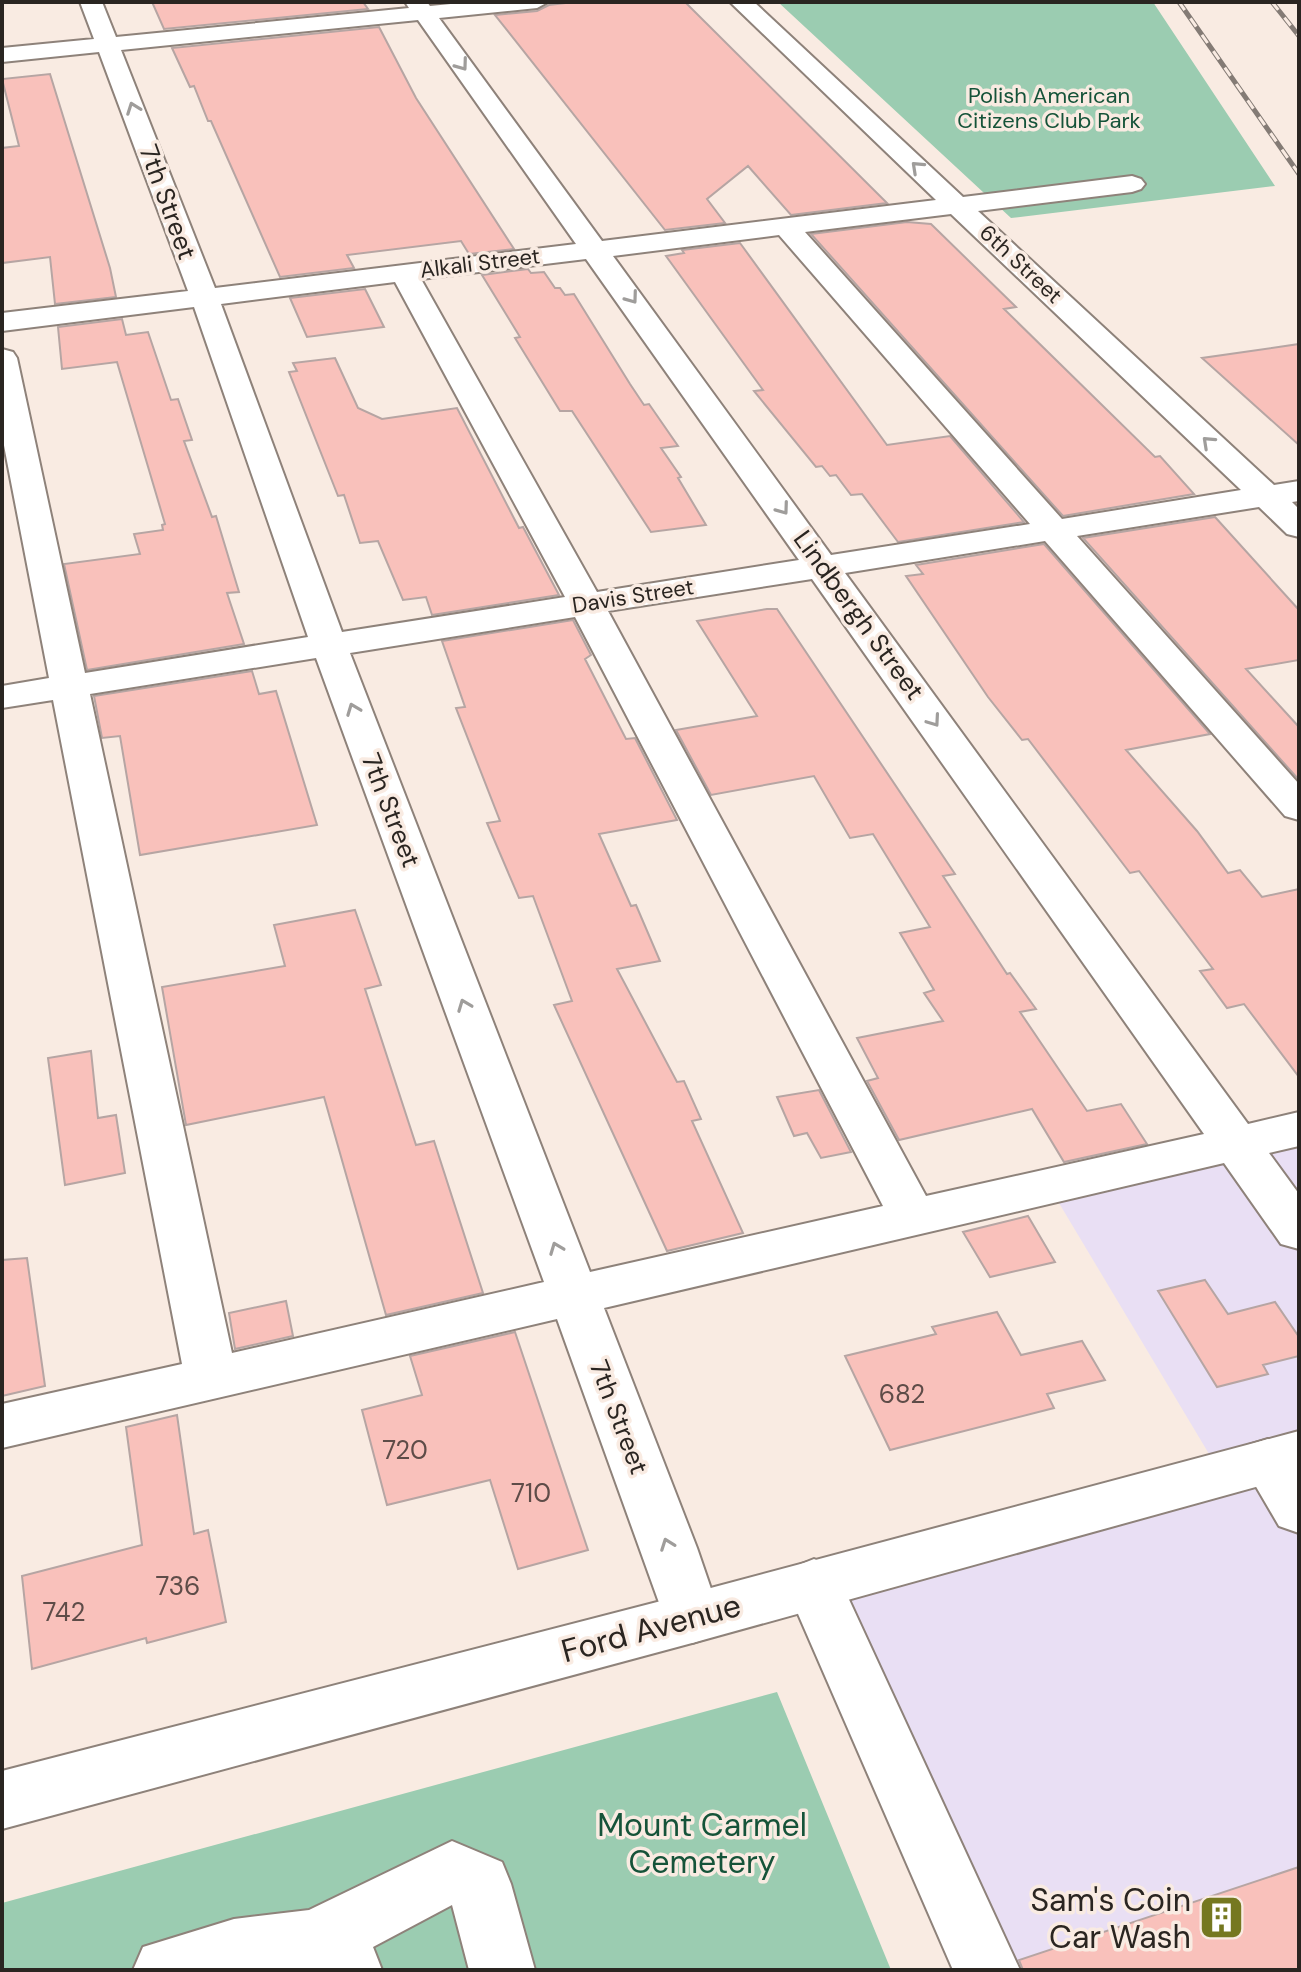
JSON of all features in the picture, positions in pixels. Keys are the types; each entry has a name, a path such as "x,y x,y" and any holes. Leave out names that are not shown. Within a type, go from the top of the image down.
{"street":[{"name":"7th Street","path":"91,2 692,1618"},
{"path":"2,55 420,8 537,2"},
{"name":"6th Street","path":"741,2 1299,527"},
{"name":"Lindbergh Street","path":"420,8 1299,1231"},
{"name":"Alkali Street","path":"2,322 1132,184"},
{"path":"785,226 1299,808"},
{"path":"404,273 586,604 913,1217"},
{"path":"2,358 211,1378"},
{"name":"Davis Street","path":"2,697 1299,491"},
{"path":"2,1426 1299,1129"},
{"path":"1284,1457 1299,1510"},
{"name":"Ford Avenue","path":"2,1800 692,1618 1284,1457"},
{"path":"814,1584 987,1970"},
{"path":"166,1970 234,1951 332,1956 452,1872 479,1884 502,1970"}],"shaded area":[{"path":"1299,1129 1299,1970 987,1970 814,1584 1221,1474 1050,1188"}],"green space":[{"name":"Polish American Citizens Club Park","path":"778,2 1153,2 1275,186 1011,218"},
{"name":"Mount Carmel Cemetery","path":"777,1692 891,1970 2,1970 2,1903"}],"building":[{"path":"152,2 363,2 368,9 164,29"},
{"path":"574,2 685,2 887,203 791,215 748,166 707,199 725,223 665,230 495,15 537,11 549,5"},
{"path":"379,27 416,98 514,249 469,254 461,241 347,255 354,268 280,277 211,121 208,121 194,86 190,87 172,48"},
{"path":"50,74 110,268 116,297 55,304 50,257 2,263 2,148 19,146 2,79"},
{"path":"907,222 931,224 1016,307 1004,309 1155,457 1160,456 1194,494 1063,516 811,234"},
{"path":"740,243 887,445 950,436 1024,522 898,542 862,494 851,495 836,475 830,476 822,466 816,467 754,391 763,390 666,256 684,253 682,250"},
{"path":"528,269 531,273 544,272 555,288 560,288 565,295 574,294 644,405 649,404 678,446 661,448 681,477 678,478 706,525 651,532 572,411 560,411 515,338 520,337 482,275"},
{"path":"365,289 384,327 307,337 290,298"},
{"path":"122,319 126,335 148,332 171,400 178,399 192,440 184,441 212,517 216,516 239,592 227,593 244,644 87,670 64,564 140,554 134,534 163,530 162,525 165,524 117,362 62,369 58,327"},
{"path":"1299,344 1299,445 1202,358"},
{"path":"335,358 358,408 382,419 457,408 519,528 523,527 559,595 432,615 426,597 403,600 378,541 360,543 344,495 338,496 289,372 297,371 293,363"},
{"path":"1215,517 1299,610 1299,660 1246,669 1299,727 1299,780 1083,538"},
{"path":"1044,544 1210,734 1126,750 1197,831 1228,873 1240,870 1262,897 1299,889 1299,1077 1244,1004 1227,1008 1200,971 1213,969 1139,871 1130,873 1028,739 1022,740 988,697 906,576 923,574 916,565"},
{"path":"777,609 955,874 943,876 1007,974 1010,973 1036,1009 1020,1012 1087,1111 1121,1104 1147,1144 1064,1162 1032,1109 899,1140 867,1081 878,1078 857,1038 943,1021 924,993 934,990 900,933 930,927 873,834 850,838 814,776 711,795 676,730 757,716 697,621"},
{"path":"573,620 591,655 585,659 626,739 635,738 677,820 599,834 631,906 636,905 660,961 617,969 677,1082 684,1081 701,1119 692,1121 743,1233 667,1251 554,1005 572,1001 533,896 519,898 487,823 500,821 456,708 465,707 442,641"},
{"path":"252,671 259,694 276,691 317,825 140,855 120,736 102,738 94,696"},
{"path":"355,910 381,985 365,989 416,1145 434,1141 483,1293 386,1315 324,1097 186,1125 162,987 285,966 274,925"},
{"path":"91,1051 98,1118 116,1115 125,1173 65,1185 48,1058"},
{"path":"819,1090 851,1152 821,1158 807,1133 794,1136 777,1097"},
{"path":"1028,1216 1055,1262 990,1277 963,1232"},
{"path":"27,1258 45,1386 2,1396 2,1260"},
{"path":"1205,1280 1228,1314 1275,1302 1299,1337 1299,1356 1263,1365 1268,1374 1217,1387 1158,1291"},
{"path":"286,1301 293,1336 235,1349 229,1313"},
{"path":"997,1312 1021,1355 1082,1341 1105,1380 1047,1394 1054,1408 890,1450 845,1356 936,1334 932,1327"},
{"path":"515,1332 588,1550 518,1569 490,1480 387,1505 362,1410 422,1395 410,1356"},
{"path":"177,1415 194,1534 208,1530 226,1622 147,1643 146,1638 32,1669 22,1576 142,1545 126,1427"},
{"name":"Sam's Coin Car Wash","path":"1299,1867 1299,1970 1023,1970 1019,1960"}],"railway":[{"path":"1179,2 1299,174"},
{"path":"1272,2 1299,36"}],"place":[{"name":"Sam's Coin Car Wash","path":"1222,1918"}]}
